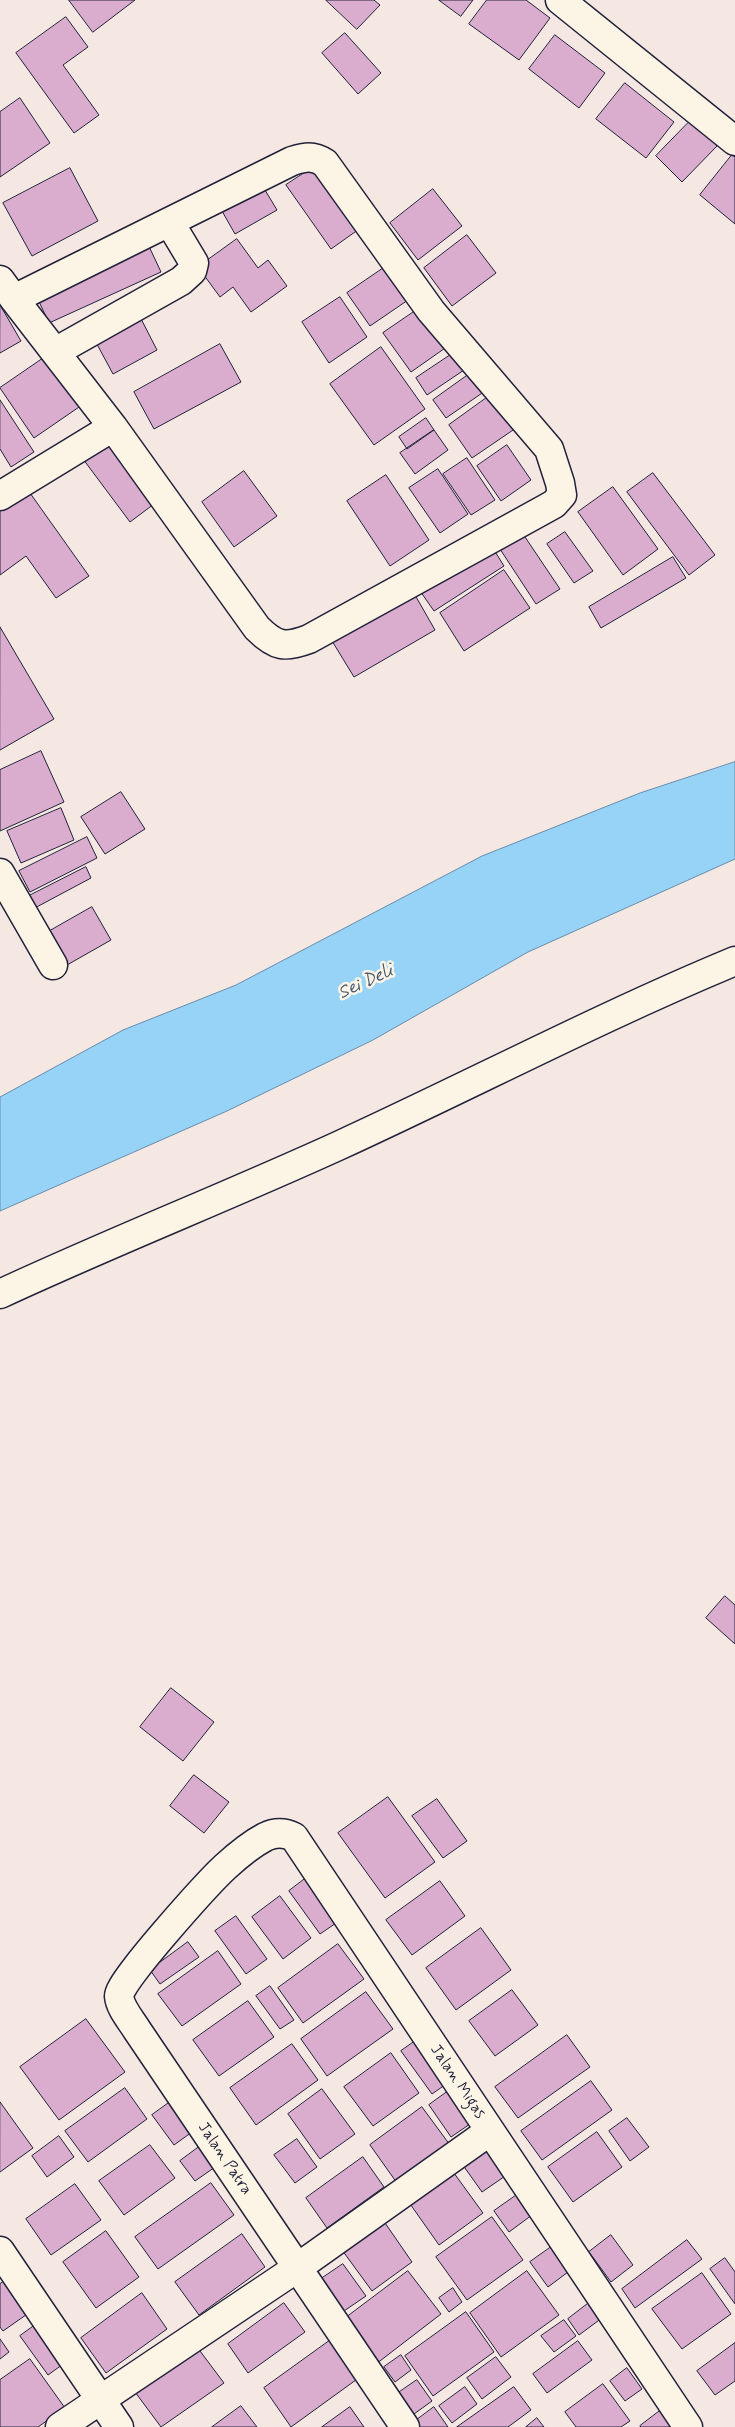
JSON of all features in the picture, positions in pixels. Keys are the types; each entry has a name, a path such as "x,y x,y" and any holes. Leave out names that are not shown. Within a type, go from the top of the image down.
{"street":[{"path":"560,0 735,141"},
{"path":"308,156 316,157 325,163 431,311 549,449 562,495 554,504 309,639 294,645 281,645 268,639 257,628 113,427 7,289 170,223 292,161 308,156"},
{"path":"55,352 181,281 192,271 194,263 170,223"},
{"path":"0,496 113,427"},
{"path":"0,873 53,965"},
{"path":"0,1294 85,1254 339,1145 593,1024 735,961"},
{"name":"Jalan Migas","path":"199,1897 225,1867 245,1850 266,1837 278,1833 286,1833 294,1837 688,2427"},
{"name":"Jalan Patra","path":"199,1897 143,1957 122,1985 118,1996 122,2008 405,2427"},
{"path":"60,2427 297,2268 490,2131"},
{"path":"0,2251 119,2427"}],"water":[{"name":"Sei Deli","path":"735,762 735,859 528,952 373,1040 227,1111 0,1211 0,1097 123,1030 236,985 482,856 640,793"}],"building":[{"path":"69,0 135,0 93,32"},
{"path":"326,0 374,0 380,5 357,29"},
{"path":"439,0 473,0 461,16"},
{"path":"487,0 526,0 550,18 519,60 469,24"},
{"path":"66,17 88,47 63,65 99,115 74,133 16,53"},
{"path":"345,33 381,73 358,94 322,53"},
{"path":"555,35 605,73 579,108 529,69"},
{"path":"625,83 674,122 646,158 596,119"},
{"path":"20,98 50,143 0,177 0,112"},
{"path":"691,120 717,146 682,182 656,156"},
{"path":"732,155 735,157 735,224 700,195"},
{"path":"318,164 362,227 331,249 286,185"},
{"path":"70,168 98,221 32,256 3,203"},
{"path":"259,180 277,210 235,234 218,204"},
{"path":"433,189 462,226 418,260 390,223"},
{"path":"467,235 496,273 452,306 424,268"},
{"path":"237,239 258,268 268,260 287,286 251,312 233,287 220,297 198,267"},
{"path":"146,240 161,272 49,323 34,291"},
{"path":"388,265 411,298 370,326 347,293"},
{"path":"340,297 367,337 329,363 302,322"},
{"path":"0,305 21,341 0,353"},
{"path":"421,307 448,346 411,372 383,333"},
{"path":"137,311 157,350 113,374 92,335"},
{"path":"220,344 241,382 154,429 134,392"},
{"path":"381,347 425,409 374,445 330,384"},
{"path":"455,352 467,368 427,395 416,378"},
{"path":"48,355 82,405 34,438 0,388"},
{"path":"475,370 488,389 446,418 433,400"},
{"path":"492,394 516,428 472,458 449,425"},
{"path":"0,400 34,452 11,467 0,449"},
{"path":"426,418 434,430 407,449 399,437"},
{"path":"434,430 448,450 415,474 400,453"},
{"path":"112,438 158,501 130,522 83,459"},
{"path":"507,445 531,480 501,501 477,466"},
{"path":"467,458 495,500 471,515 443,474"},
{"path":"438,469 468,514 440,533 409,488"},
{"path":"244,471 277,516 234,547 202,502"},
{"path":"653,473 715,555 689,575 627,492"},
{"path":"386,475 429,540 390,566 347,501"},
{"path":"25,486 89,576 56,598 26,556 0,575 0,503"},
{"path":"613,487 658,549 623,575 578,512"},
{"path":"521,531 560,589 536,604 498,546"},
{"path":"565,532 593,571 574,583 547,544"},
{"path":"489,542 504,566 434,611 418,588"},
{"path":"673,557 686,578 601,628 589,607"},
{"path":"504,570 530,608 464,651 440,613"},
{"path":"411,588 435,630 354,677 329,636"},
{"path":"0,627 54,719 0,750"},
{"path":"41,751 64,802 0,831 0,770"},
{"path":"121,792 145,829 105,854 81,817"},
{"path":"61,808 74,840 21,863 7,831"},
{"path":"87,837 97,858 30,892 19,871"},
{"path":"86,867 91,878 31,910 25,898"},
{"path":"92,907 111,940 67,965 48,932"},
{"path":"725,1596 735,1605 735,1644 706,1618"},
{"path":"171,1688 214,1722 183,1761 140,1727"},
{"path":"194,1775 229,1802 204,1833 170,1806"},
{"path":"388,1797 435,1862 385,1898 338,1833"},
{"path":"437,1799 467,1841 443,1858 412,1816"},
{"path":"310,1875 342,1919 320,1934 289,1891"},
{"path":"440,1881 465,1916 412,1955 386,1920"},
{"path":"280,1896 311,1938 283,1959 252,1917"},
{"path":"236,1916 267,1959 246,1974 215,1931"},
{"path":"481,1928 511,1970 456,2010 426,1968"},
{"path":"188,1942 199,1957 160,1984 150,1970"},
{"path":"338,1944 364,1979 303,2023 278,1988"},
{"path":"218,1951 241,1984 182,2026 158,1994"},
{"path":"270,1986 294,2020 280,2029 256,1996"},
{"path":"512,1990 538,2025 495,2056 469,2021"},
{"path":"366,1992 393,2029 327,2076 301,2039"},
{"path":"248,2001 274,2037 219,2076 193,2040"},
{"path":"86,2019 125,2072 59,2120 20,2067"},
{"path":"567,2035 590,2067 518,2118 495,2087"},
{"path":"421,2037 452,2080 432,2094 401,2051"},
{"path":"292,2044 318,2080 256,2125 230,2088"},
{"path":"391,2053 419,2093 373,2126 344,2087"},
{"path":"591,2081 612,2110 542,2160 521,2131"},
{"path":"125,2088 147,2119 88,2162 65,2131"},
{"path":"322,2089 355,2134 320,2159 288,2114"},
{"path":"447,2092 470,2124 451,2137 429,2105"},
{"path":"177,2097 199,2127 174,2145 152,2115"},
{"path":"0,2102 33,2148 0,2172"},
{"path":"422,2107 450,2145 397,2183 370,2145"},
{"path":"627,2118 649,2147 630,2161 609,2131"},
{"path":"597,2132 622,2167 573,2202 548,2167"},
{"path":"59,2136 74,2157 47,2177 32,2156"},
{"path":"297,2139 317,2167 295,2183 274,2155"},
{"path":"488,2140 511,2172 482,2192 460,2161"},
{"path":"203,2144 218,2165 195,2181 180,2161"},
{"path":"150,2145 175,2178 124,2215 99,2181"},
{"path":"363,2157 384,2187 327,2228 306,2198"},
{"path":"451,2169 483,2213 439,2245 408,2201"},
{"path":"211,2183 234,2215 158,2269 135,2237"},
{"path":"75,2184 101,2220 51,2255 26,2219"},
{"path":"521,2192 536,2212 509,2232 494,2211"},
{"path":"492,2217 523,2260 467,2300 436,2257"},
{"path":"383,2220 412,2262 372,2291 342,2250"},
{"path":"106,2231 139,2277 96,2308 63,2262"},
{"path":"242,2234 265,2267 199,2315 175,2282"},
{"path":"611,2235 633,2265 611,2282 589,2252"},
{"path":"687,2240 702,2259 635,2308 622,2289"},
{"path":"554,2245 572,2269 548,2287 530,2262"},
{"path":"725,2258 735,2272 735,2304 710,2269"},
{"path":"343,2264 366,2296 341,2313 318,2281"},
{"path":"408,2271 441,2314 376,2364 343,2320"},
{"path":"527,2271 559,2315 501,2357 470,2313"},
{"path":"702,2273 731,2314 682,2349 652,2309"},
{"path":"9,2278 33,2310 3,2331 0,2327 0,2284"},
{"path":"453,2288 462,2302 449,2312 439,2298"},
{"path":"142,2293 167,2329 106,2373 81,2338"},
{"path":"594,2299 606,2315 579,2335 568,2319"},
{"path":"284,2303 305,2332 248,2373 228,2344"},
{"path":"466,2312 494,2352 433,2396 405,2356"},
{"path":"564,2320 576,2336 554,2352 541,2336"},
{"path":"38,2323 66,2362 48,2375 20,2336"},
{"path":"0,2339 9,2352 0,2359"},
{"path":"332,2339 360,2377 291,2427 264,2388"},
{"path":"578,2341 592,2360 547,2393 533,2374"},
{"path":"735,2343 735,2381 715,2395 697,2371"},
{"path":"197,2347 224,2383 161,2427 135,2392"},
{"path":"401,2355 411,2370 395,2382 384,2367"},
{"path":"496,2357 511,2377 482,2399 467,2378"},
{"path":"30,2359 65,2408 38,2427 0,2427 0,2380"},
{"path":"627,2368 642,2389 625,2401 610,2381"},
{"path":"417,2380 432,2401 414,2414 398,2393"},
{"path":"603,2384 630,2421 621,2427 576,2427 565,2412"},
{"path":"465,2387 477,2404 452,2423 439,2406"},
{"path":"514,2387 531,2410 508,2427 457,2427"},
{"path":"241,2406 257,2427 212,2427"},
{"path":"350,2407 364,2427 322,2427"},
{"path":"434,2407 448,2427 418,2427 414,2422"},
{"path":"661,2410 673,2427 640,2426"},
{"path":"537,2418 544,2427 526,2427"}]}
